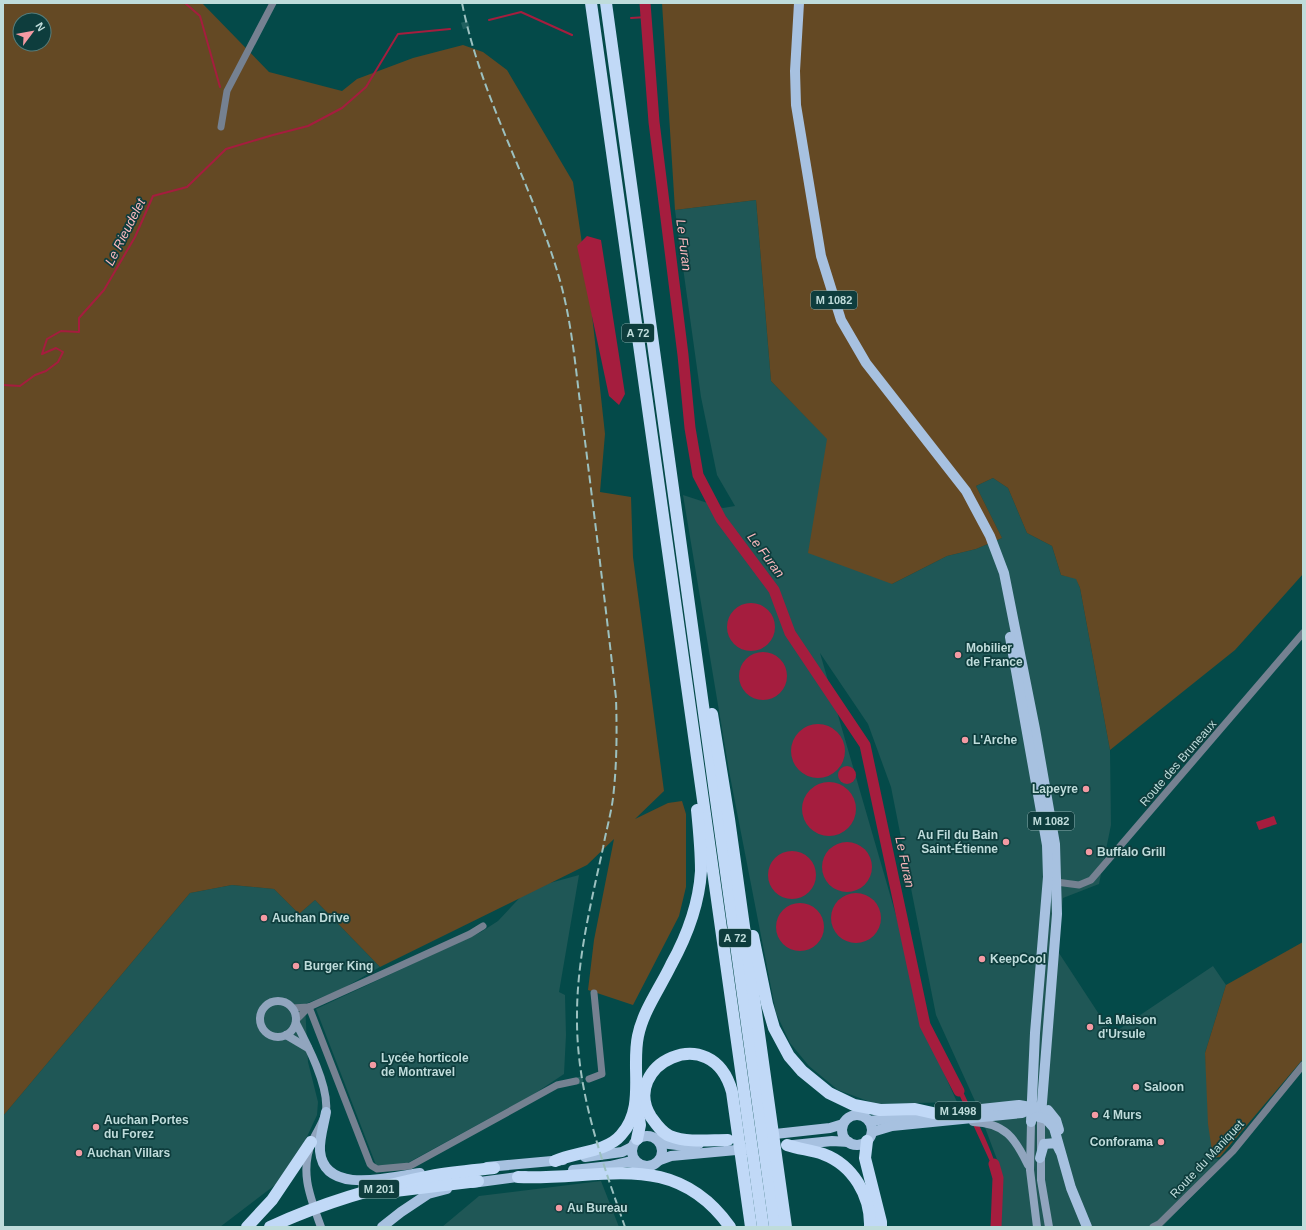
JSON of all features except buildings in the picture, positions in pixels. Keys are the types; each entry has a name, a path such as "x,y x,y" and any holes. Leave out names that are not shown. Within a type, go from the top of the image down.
{"highway":[{"name":"A 72","path":"591,3 763,1227"},
{"name":"A 72","path":"606,3 775,1227"},
{"path":"695,649 704,667 729,819 786,1227"},
{"path":"635,1143 640,1125 636,1103 635,1059 638,1035 648,1010 686,936 694,913 701,871 695,793 700,780"},
{"path":"729,819 735,838 767,1004 774,1028 789,1056 816,1083 841,1100 854,1105 880,1110 915,1109 933,1113"},
{"path":"728,1140 684,1140 669,1136 657,1126 648,1112 644,1098 646,1085 652,1073 660,1064 671,1056 686,1053 701,1055 713,1061 723,1070 729,1080 751,1227"},
{"path":"555,1161 568,1155 606,1146 621,1136 631,1120 636,1103"},
{"path":"869,1136 865,1158 881,1227"},
{"path":"247,1227 276,1195 312,1142"},
{"path":"787,1145 810,1150 833,1158 850,1172 857,1181 868,1205 870,1227"},
{"name":"M 201","path":"270,1227 322,1205 392,1185 437,1175 494,1168"},
{"path":"518,1176 541,1178 580,1175 645,1174 673,1180 693,1190 707,1200 730,1227"},
{"name":"M 201","path":"280,1227 321,1209 360,1198 392,1192 478,1182"}],"main road":[{"name":"M 1082","path":"799,3 794,71 796,105 821,256 842,320 866,363 966,491 990,536 995,552 1052,880 1055,934 1036,1111"},
{"name":"M 1082","path":"1036,1111 1033,1076 1044,934 1052,880"},
{"path":"1044,934 1055,934"},
{"path":"1033,1076 1026,1095 1036,1111 1053,1114 1058,1126 1062,1154 1071,1188 1087,1227"},
{"name":"M 1498","path":"868,1120 933,1113 1036,1111"},
{"name":"M 1498","path":"869,1136 892,1126 1036,1111"},
{"path":"326,1112 320,1143 320,1152 327,1169 341,1179 370,1180 475,1166 494,1168"},
{"path":"844,1124 830,1128 685,1146 661,1143 650,1136 635,1143 632,1156 639,1164 650,1166 671,1156 832,1141 849,1142 857,1145 869,1136 868,1120 865,1117 856,1115 849,1118 844,1124 842,1132 849,1142"},
{"name":"M 201","path":"494,1168 622,1152 635,1143"},
{"path":"660,1160 663,1152 661,1143"},
{"path":"1040,1158 1044,1144 1047,1143 1056,1144 1062,1154"},
{"name":"M 201","path":"478,1182 610,1166 627,1162 639,1164"},
{"path":"382,1227 428,1194 478,1182"}],"street":[{"path":"221,126 227,91 273,3"},
{"name":"Route des Bruneaux","path":"1052,880 1079,885 1090,880 1303,633"},
{"path":"292,1008 309,1007 470,934 483,926"},
{"path":"588,1079 602,1074 594,993"},
{"path":"309,1007 296,1021 293,1029 286,1035 277,1037 268,1034 261,1026 260,1015 265,1006 274,1001 284,1002 292,1008 296,1021 314,1059 321,1081 326,1102 326,1112 312,1142 306,1166 306,1183 321,1227"},
{"path":"309,1007 370,1164 377,1168 410,1166 557,1085 576,1081"},
{"path":"286,1035 308,1048"},
{"name":"Route du Maniquet","path":"1153,1227 1159,1224 1233,1151 1303,1065"},
{"path":"1036,1111 1040,1158 1040,1180 1049,1227"},
{"name":"M 1082","path":"1036,1111 1030,1170 1037,1227"},
{"path":"966,1119 972,1122 987,1122 996,1125 1007,1133 1017,1142 1030,1170"}],"shaded area":[{"path":"3,3 202,3 269,72 342,91 357,79 413,58 463,45 483,52 507,70 573,182 591,305 605,434 600,492 631,497 633,557 664,791 635,819 668,803 682,801 686,814 686,887 679,916 633,1005 588,990 594,940 614,839 587,865 380,967 315,900 299,914 274,889 232,885 190,893 3,1116"},
{"path":"662,3 1303,3 1303,574 1235,650 1110,750 1080,588 1076,579 1061,575 1052,546 1027,533 1008,488 993,478 976,486 1002,538 976,549 947,556 892,584 808,553 827,439 771,381 756,200 675,210"},
{"path":"756,200 771,381 827,438 892,584 947,556 976,549 1002,538 976,486 993,478 1008,488 1027,533 1052,546 1061,575 1076,578 1080,588 1110,750 1111,825 1099,884 1063,898 1057,950 1112,1034 1213,966 1226,985 1205,1053 1213,1158 1226,1161 1162,1227 1001,1227 1001,1170 975,1101 936,1015 891,787 868,724 820,653 900,929 922,1024 957,1102 876,1104 838,1090 809,1066 790,1043 776,1013 729,771 683,495 723,508 735,506 717,475 701,397 675,210"},
{"path":"587,236 601,240 625,394 619,405 609,396 577,246"},
{"path":"751,603 760,605 768,610 773,618 775,627 773,636 768,644 760,649 751,651 742,649 734,644 729,636 727,627 729,618 734,610 742,605"},
{"path":"763,652 772,654 780,659 785,667 787,676 785,685 780,693 772,698 763,700 754,698 746,693 741,685 739,676 741,667 746,659 754,654"},
{"path":"813,724 823,724 833,728 841,736 845,746 845,756 841,766 833,774 823,778 813,778 803,774 795,766 791,756 791,746 795,736 803,728"},
{"path":"847,766 853,769 856,775 853,781 847,784 841,781 838,775 841,769"},
{"path":"824,782 834,782 844,786 852,794 856,804 856,814 852,824 844,832 834,836 824,836 814,832 806,824 802,814 802,804 806,794 814,786"},
{"path":"1274,816 1277,824 1259,830 1256,822"},
{"path":"847,842 856,844 867,853 872,867 870,876 861,887 847,892 838,890 827,881 822,867 824,858 833,847"},
{"path":"787,851 797,851 809,858 816,870 816,880 809,892 797,899 787,899 779,895 772,888 768,880 768,870 772,862 779,855"},
{"path":"579,875 559,992 565,995 566,1035 564,1074 534,1094 402,1166 376,1165 316,1009 481,932 498,921 528,889"},
{"path":"232,885 274,889 299,914 315,900 380,967 342,989 305,1004 308,1062 318,1102 317,1115 300,1152 279,1182 220,1227 3,1227 3,1116 190,893"},
{"path":"851,893 861,893 874,900 881,913 881,923 874,936 861,943 851,943 842,939 835,932 831,923 831,913 835,904 842,897"},
{"path":"795,903 805,903 814,907 820,913 823,918 823,936 814,947 805,951 795,951 786,947 780,941 776,932 776,922 780,913 786,907"},
{"path":"1303,942 1303,1059 1220,1157 1213,1158 1208,1124 1205,1053 1226,985"},
{"path":"955,1074 991,1151 1000,1178 996,1179 993,1168 952,1079"},
{"path":"601,1181 619,1227 442,1227 479,1196"}],"waterway":[{"path":"185,3 200,16 220,87"},
{"name":"Le Furan","path":"645,3 654,122 683,355 690,428 698,475 721,519 774,590 790,633 865,745 925,1025 959,1091"},
{"name":"Le Rieudelet","path":"489,20 521,12 572,35"},
{"name":"Le Rieudelet","path":"631,18 647,17"},
{"name":"Le Rieudelet","path":"3,385 20,386 35,375 46,371 58,362 63,352 56,348 42,354 47,339 61,331 79,332 79,318 104,290 135,237 153,196 187,187 226,149 308,126 342,108 366,87 398,34 450,29"},
{"name":"Le Furan","path":"994,1164 998,1178 996,1227"}],"tunnel":[{"path":"462,26 472,23"},
{"path":"576,1081 589,1079"}],"railway":[{"path":"462,3 482,76 551,252 562,288 570,324 575,360 616,698 617,723 612,804 590,910 579,973 577,1015 578,1043 585,1097 599,1149 625,1227"}],"place":[{"name":"Mobilier de France","path":"958,655"},
{"name":"L'Arche","path":"965,740"},
{"name":"Lapeyre","path":"1086,789"},
{"name":"Au Fil du Bain Saint-Étienne","path":"1006,842"},
{"name":"Buffalo Grill","path":"1089,852"},
{"name":"Auchan Drive","path":"264,918"},
{"name":"KeepCool","path":"982,959"},
{"name":"Burger King","path":"296,966"},
{"name":"La Maison d'Ursule","path":"1090,1027"},
{"name":"Lycée horticole de Montravel","path":"373,1065"},
{"name":"Saloon","path":"1136,1087"},
{"name":"4 Murs","path":"1095,1115"},
{"name":"Auchan Portes du Forez","path":"96,1127"},
{"name":"Conforama","path":"1161,1142"},
{"name":"Auchan Villars","path":"79,1153"},
{"name":"Au Bureau","path":"559,1208"}]}
